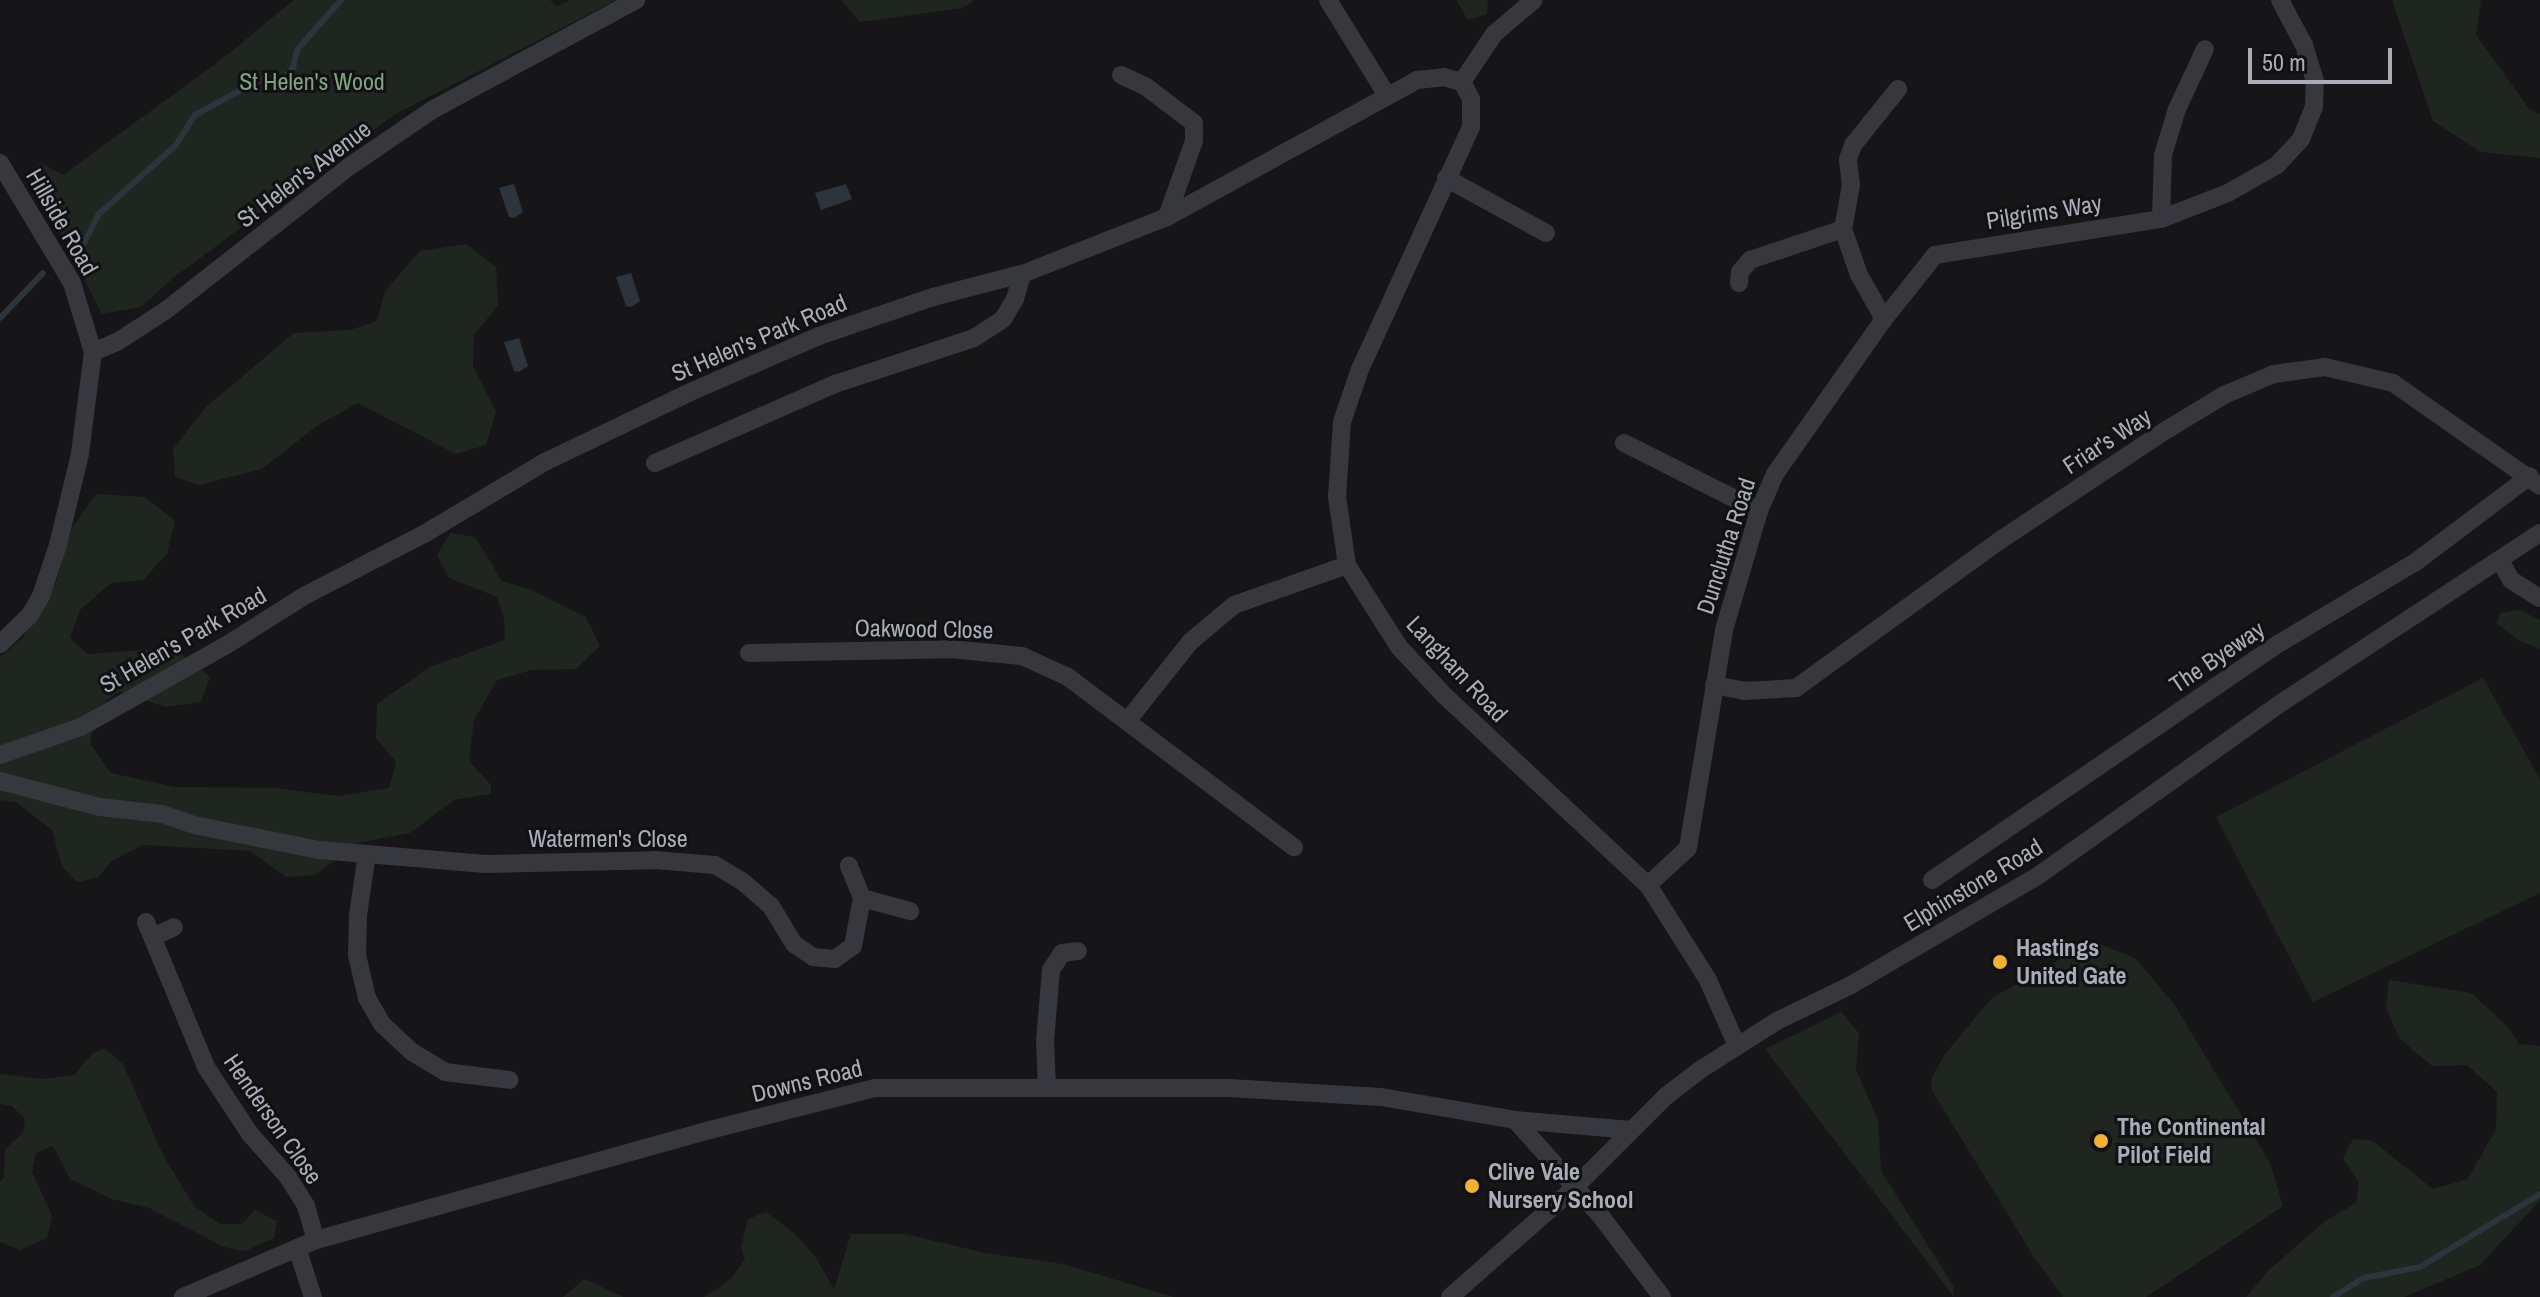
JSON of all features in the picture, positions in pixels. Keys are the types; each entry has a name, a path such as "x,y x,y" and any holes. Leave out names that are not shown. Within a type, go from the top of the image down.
{"street":[{"name":"St Helen's Avenue","path":"93,352 117,342 165,311 350,166 432,110 618,13 636,0"},
{"path":"1328,0 1386,94"},
{"path":"1462,82 1494,34 1534,0"},
{"name":"Pilgrims Way","path":"1935,255 2161,219 2228,193 2277,165 2301,139 2314,106 2315,81 2304,45 2280,0"},
{"path":"2161,219 2163,155 2177,109 2205,49"},
{"path":"1121,75 1145,86 1194,123 1194,141 1167,217"},
{"name":"St Helen's Park Road","path":"0,755 81,727 225,646 304,596 424,534 545,462 686,394 819,336 933,297 1022,274 1167,217 1386,94 1417,80 1444,77 1462,82"},
{"name":"Langham Road","path":"1462,82 1471,99 1471,127 1360,369 1342,422 1337,497 1347,565 1399,647 1445,696 1648,885 1708,980 1737,1046"},
{"path":"1884,319 1859,275 1843,229 1851,185 1848,159 1853,145 1898,89"},
{"name":"Hillside Road","path":"0,163 72,283 93,352"},
{"path":"1446,178 1546,233"},
{"path":"1739,283 1740,272 1750,260 1843,229"},
{"name":"Dunclutha Road","path":"1648,885 1688,848 1724,630 1759,511 1775,474 1884,319 1935,255"},
{"path":"655,463 835,384 974,338 1003,319 1015,299 1022,274"},
{"path":"0,644 30,615 58,545 80,454 93,352"},
{"name":"Friar's Way","path":"1714,685 1744,691 1796,688 1999,541 2163,432 2224,395 2274,374 2325,367 2393,383 2535,481"},
{"path":"1624,443 1759,511"},
{"name":"The Byeway","path":"1932,880 2278,644 2417,561 2508,496 2535,481"},
{"name":"Elphinstone Road","path":"1450,1297 1575,1187 1666,1096 1737,1046 1777,1021 1851,985 2039,875 2284,701 2540,533"},
{"path":"2500,560 2511,580 2540,598"},
{"path":"1128,720 1190,642 1234,605 1347,565"},
{"name":"Oakwood Close","path":"749,653 950,649 1022,656 1068,677 1294,847"},
{"name":"Watermen's Close","path":"0,781 100,807 162,814 194,825 319,850 485,864 655,860 715,865 742,881 771,906 794,944 813,957 835,959 853,946 862,898"},
{"path":"367,854 358,915 357,955 367,998 382,1024 412,1052 445,1072 510,1080"},
{"path":"849,866 862,898 910,911"},
{"name":"Henderson Close","path":"174,927 149,929 206,1067 250,1134 288,1177 306,1206 316,1240"},
{"path":"1047,1088 1045,1041 1051,970 1062,953 1078,951"},
{"name":"Downs Road","path":"183,1297 316,1240 714,1129 875,1088 1229,1088 1381,1097 1515,1120 1631,1130"},
{"path":"1515,1120 1575,1187 1662,1297"},
{"path":"297,1248 313,1297"}],"green space":[{"name":"St Helen's Wood","path":"294,0 550,0 557,7 570,0 616,0 394,115 173,278 141,307 102,314 54,220 25,174 41,163 63,175 218,62"},
{"path":"841,0 974,0 963,8 860,22"},
{"path":"1456,0 1488,0 1487,14 1468,20"},
{"path":"2392,0 2481,0 2476,35 2530,110 2540,114 2540,158 2481,152 2433,121"},
{"path":"466,244 496,267 498,305 474,335 473,367 496,411 486,445 456,454 358,403 318,425 262,469 199,485 175,477 173,449 206,407 294,333 350,330 377,321 385,291 420,251"},
{"path":"96,494 145,497 175,521 167,554 143,580 111,583 80,610 70,638 87,654 174,648 210,677 201,702 166,707 119,691 97,708 90,743 111,773 175,787 274,788 338,796 389,788 396,762 376,738 377,704 430,667 505,640 504,619 497,597 449,578 437,555 450,533 475,537 502,581 532,590 586,617 600,646 576,669 532,670 497,680 474,720 469,761 491,785 491,794 454,800 410,833 357,843 315,875 286,877 250,851 143,845 113,860 97,878 77,882 62,866 52,830 16,802 0,800 0,657 22,639 55,585 72,528"},
{"path":"2519,610 2540,620 2540,649 2520,641 2497,624 2500,613"},
{"path":"2483,678 2540,779 2540,893 2313,1002 2216,817"},
{"name":"The Continental Pilot Field","path":"2092,941 2135,958 2174,1004 2270,1163 2283,1206 2146,1297 2063,1297 2034,1257 1931,1089 1932,1077 1945,1054 1992,998"},
{"path":"2389,980 2471,993 2508,1027 2519,1044 2540,1046 2540,1200 2480,1265 2404,1297 2246,1297 2269,1270 2327,1220 2356,1203 2359,1182 2343,1158 2353,1139 2373,1141 2433,1189 2468,1179 2496,1129 2497,1092 2467,1065 2432,1066 2399,1038 2386,1008"},
{"path":"1841,1012 1859,1033 1856,1070 1878,1120 1881,1171 1953,1285 1954,1297 1765,1049"},
{"path":"104,1048 123,1064 163,1155 194,1206 220,1224 242,1224 255,1210 277,1221 274,1238 245,1251 224,1247 149,1208 112,1199 70,1179 53,1146 36,1153 32,1172 52,1216 47,1238 20,1250 0,1242 0,1182 4,1178 5,1149 23,1133 25,1119 12,1106 0,1104 0,1074 41,1079 74,1075 92,1054"},
{"path":"766,1212 794,1233 816,1258 834,1289 851,1234 905,1234 985,1253 1063,1264 1174,1297 704,1297 730,1280 745,1259 741,1247 748,1219"},
{"path":"584,1279 624,1297 563,1297"}],"shaded area":[{"path":"514,184 523,212 514,218 509,217 499,188"},
{"path":"846,184 852,199 821,210 815,193"},
{"path":"631,273 640,301 631,307 626,306 616,277"},
{"path":"519,338 528,366 519,372 514,371 504,342"}],"waterway":[{"path":"83,245 99,214 176,145 195,115 265,77 280,82 293,68 297,50 341,0"},
{"path":"0,318 43,273"},
{"path":"2333,1297 2364,1278 2420,1267 2540,1194"}],"place":[{"name":"Hastings United Gate","path":"2000,962"},
{"name":"The Continental Pilot Field","path":"2101,1141"},
{"name":"Clive Vale Nursery School","path":"1472,1186"}]}
